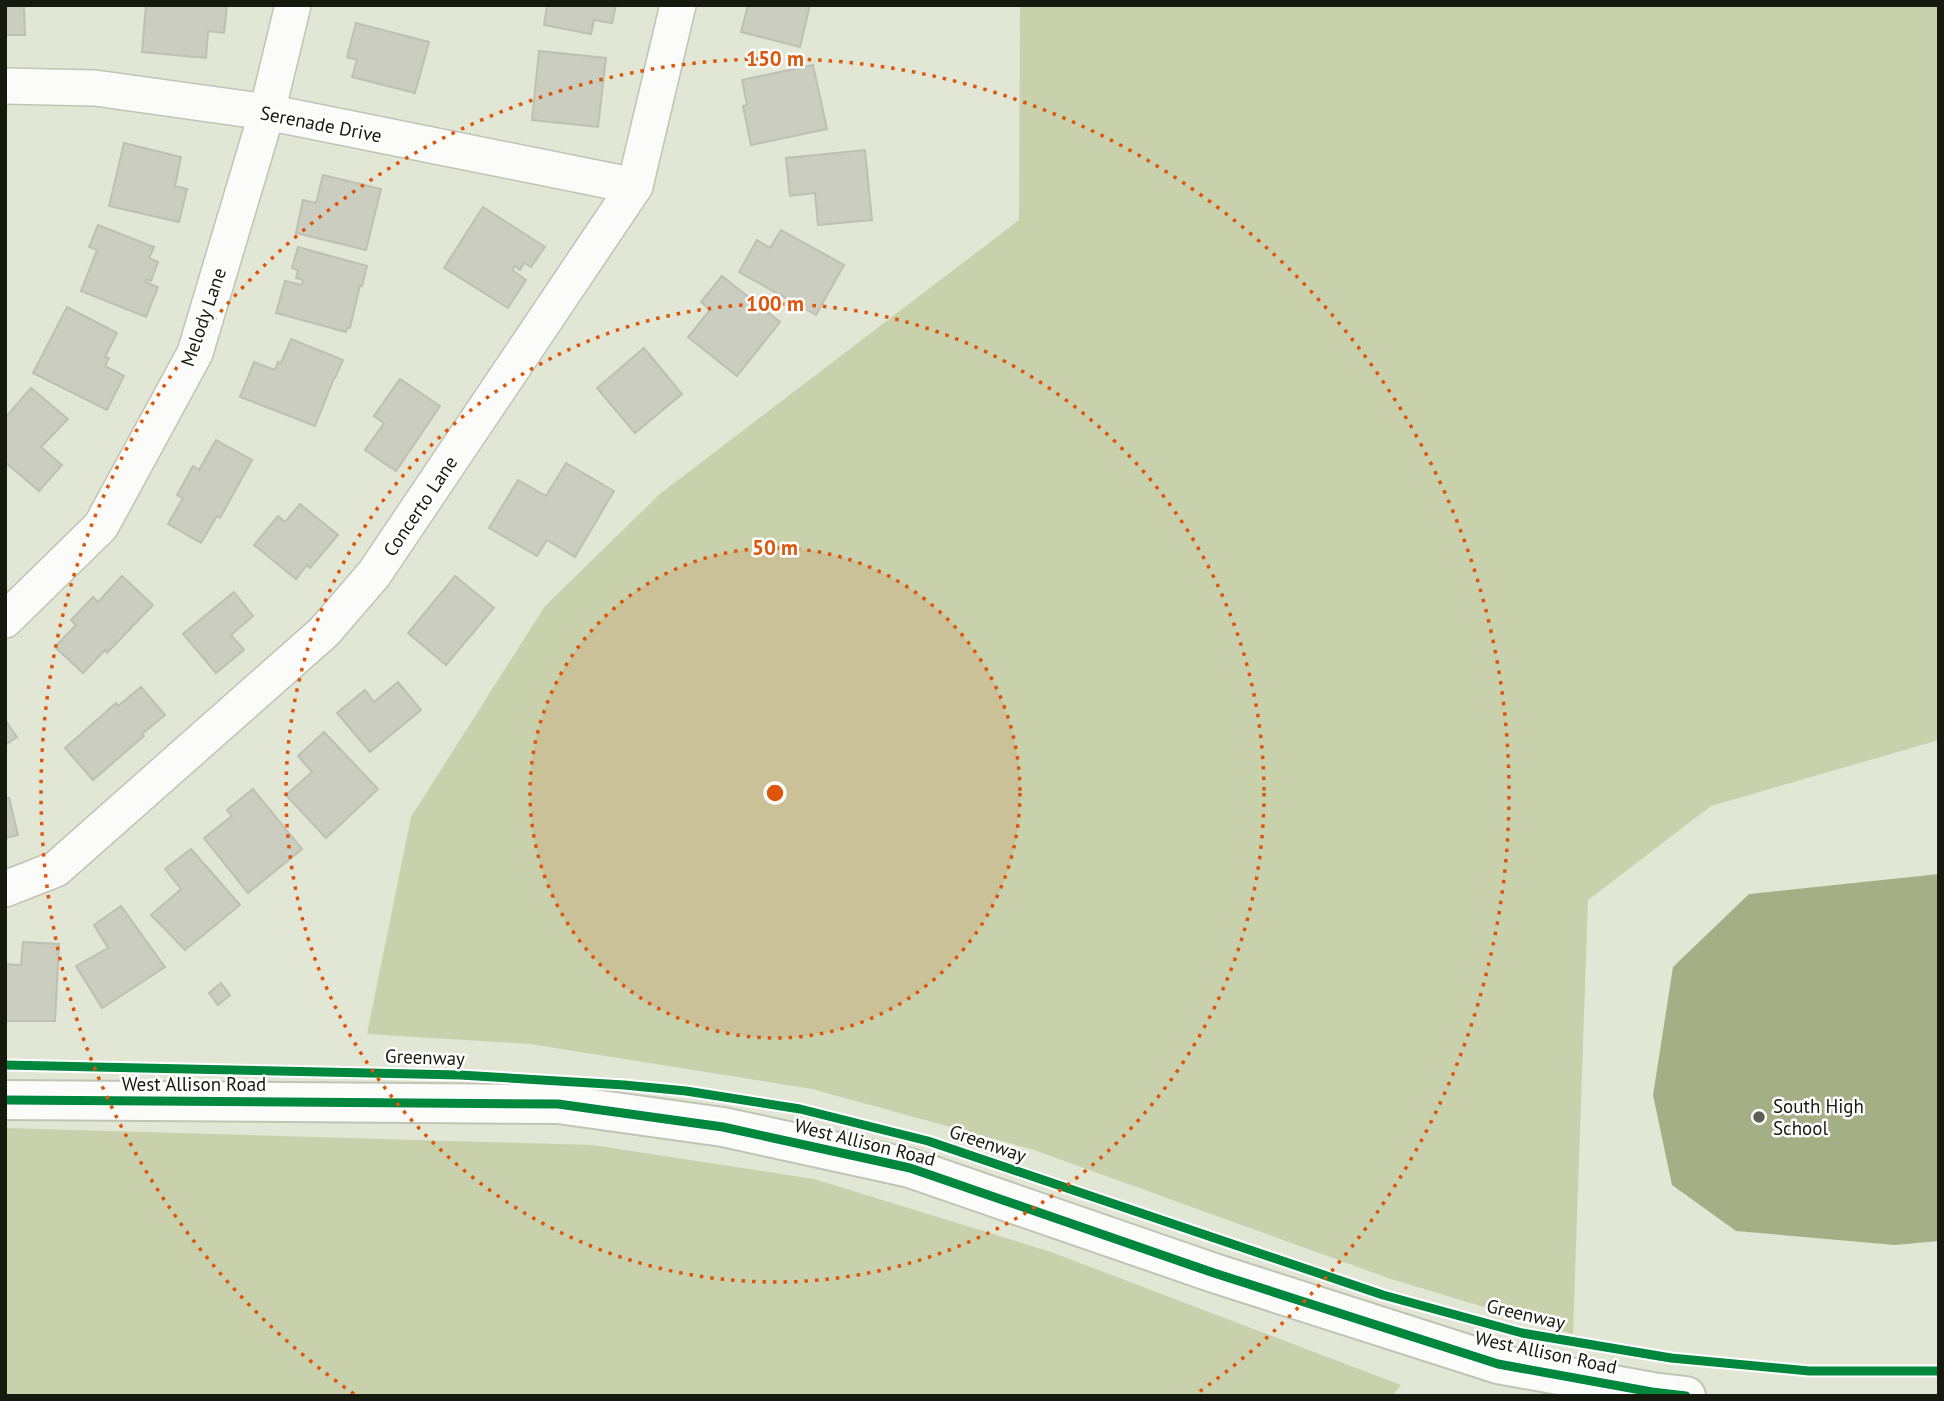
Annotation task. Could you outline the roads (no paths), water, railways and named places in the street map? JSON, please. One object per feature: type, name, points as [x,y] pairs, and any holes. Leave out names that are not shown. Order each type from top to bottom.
[{"type":"street","name":"Melody Lane","points":[[5,620],[101,526],[195,353],[267,112],[293,5]]},
{"type":"street","name":"Concerto Lane","points":[[5,889],[56,869],[324,632],[374,574],[635,186],[678,5]]},
{"type":"street","name":"Serenade Drive","points":[[5,86],[95,88],[267,112],[635,186]]},
{"type":"street","name":"West Allison Road","points":[[5,1100],[558,1104],[723,1127],[910,1168],[1214,1273],[1498,1364],[1686,1396]]},
{"type":"place","name":"South High School","points":[[1759,1117]]}]
